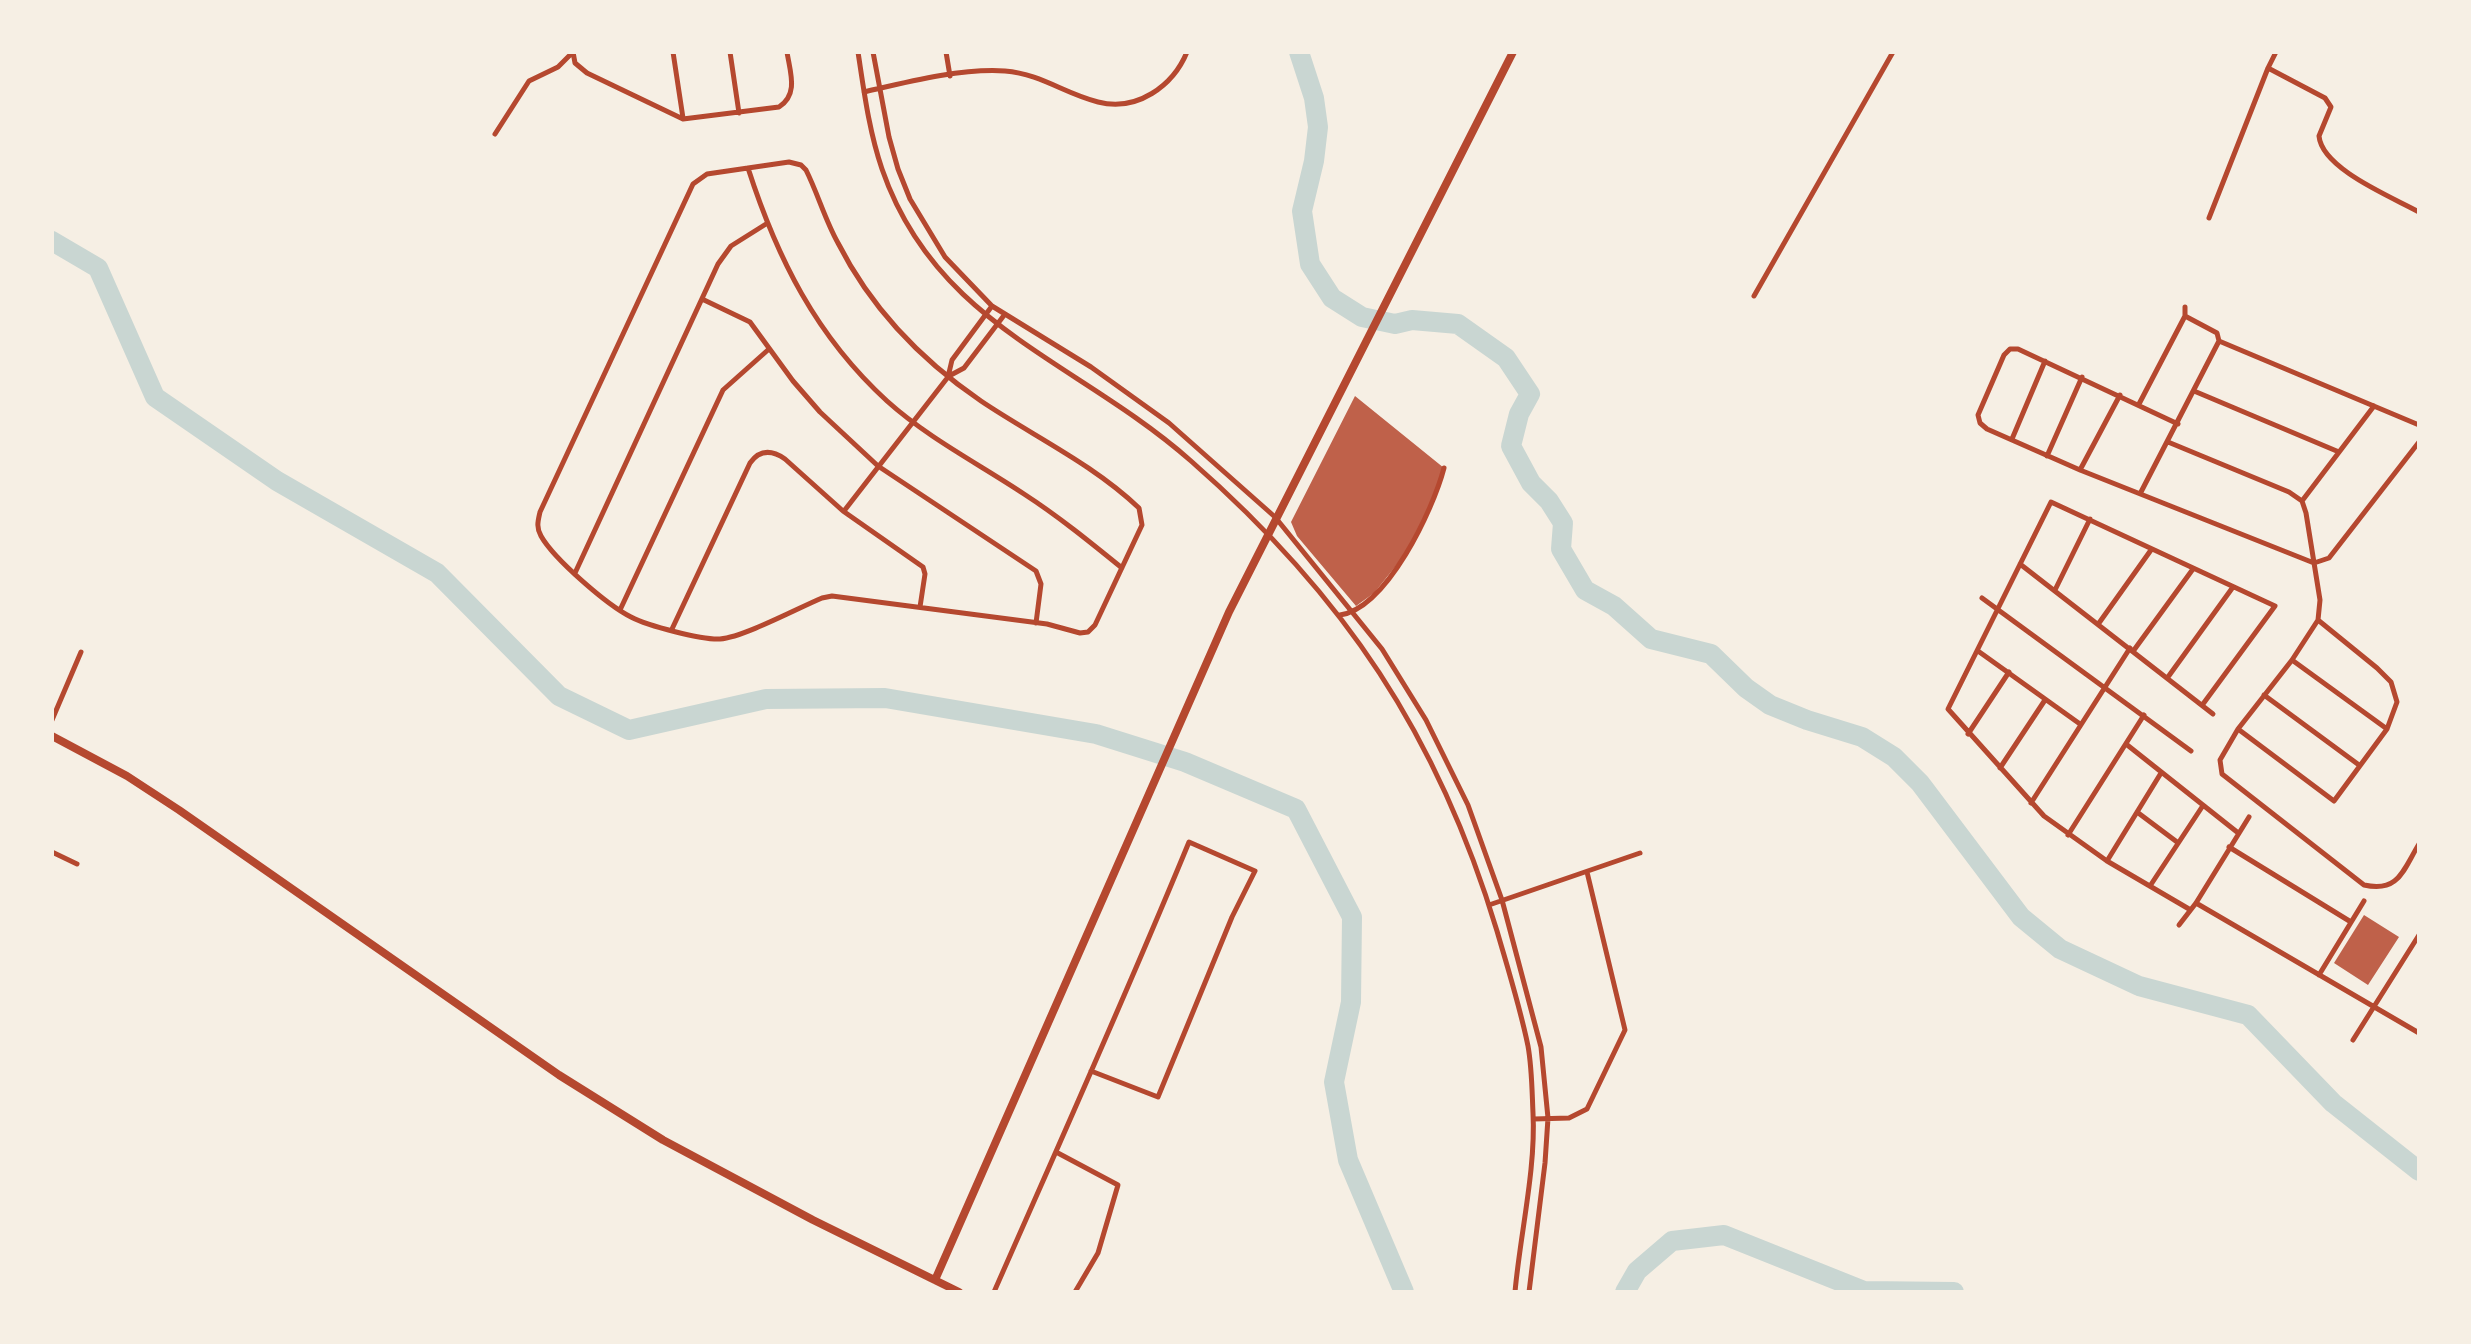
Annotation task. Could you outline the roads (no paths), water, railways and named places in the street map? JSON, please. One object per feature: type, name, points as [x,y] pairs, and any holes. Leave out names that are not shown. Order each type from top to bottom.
[{"type":"main road","points":[[935,1280],[1198,683],[1275,517],[1513,52]]},
{"type":"main road","points":[[52,736],[153,793],[559,1075],[663,1140],[959,1292]]},
{"type":"street","points":[[572,52],[575,63],[587,73],[683,119],[779,107],[792,90],[787,52]]},
{"type":"street","points":[[495,134],[529,81],[558,67],[572,52]]},
{"type":"street","points":[[673,52],[683,119]]},
{"type":"street","points":[[730,52],[739,113]]},
{"type":"street","points":[[858,52],[873,140],[882,171],[913,235],[952,285],[997,325],[1083,381],[1189,458],[1268,533],[1340,615],[1393,691],[1434,764],[1489,905],[1528,1049],[1534,1119],[1515,1292]]},
{"type":"street","points":[[873,52],[889,137],[910,199],[945,257],[992,306],[1091,367],[1169,423],[1275,517],[1353,613],[1405,684],[1426,720],[1468,805],[1502,900],[1541,1047],[1548,1118],[1529,1292]]},
{"type":"street","points":[[946,52],[950,76]]},
{"type":"street","points":[[864,92],[987,71],[1046,80],[1099,103],[1130,103],[1145,98],[1170,81],[1187,52]]},
{"type":"street","points":[[1754,296],[1893,52]]},
{"type":"street","points":[[2209,218],[2276,52]]},
{"type":"street","points":[[2268,68],[2325,98],[2331,107],[2319,136],[2324,152],[2346,172],[2419,212]]},
{"type":"street","points":[[789,162],[801,165],[806,170],[838,244],[872,299],[909,342],[982,402],[1086,467],[1139,508],[1142,525],[1095,625],[1088,632],[832,596],[730,637],[705,638],[634,619],[575,573],[541,537],[537,526],[540,512],[689,190],[702,175],[748,168],[789,162]]},
{"type":"street","points":[[748,168],[766,224],[793,280],[826,332],[866,381],[912,422],[1057,517],[1122,568]]},
{"type":"street","points":[[575,573],[725,253],[766,224]]},
{"type":"street","points":[[702,299],[750,322],[820,412],[878,466],[1036,571],[1041,584],[1036,623]]},
{"type":"street","points":[[948,377],[952,360],[992,306]]},
{"type":"street","points":[[2139,404],[2185,316],[2185,307]]},
{"type":"street","points":[[843,511],[948,377],[964,368],[1005,314]]},
{"type":"street","points":[[2141,492],[2219,341],[2217,333],[2185,316]]},
{"type":"street","points":[[2219,341],[2419,425]]},
{"type":"street","points":[[620,610],[723,390],[769,349]]},
{"type":"street","points":[[2178,424],[2018,349],[2010,349],[2004,355],[1978,415],[1980,423],[1987,429],[2047,456],[2314,563],[2329,558],[2419,442]]},
{"type":"street","points":[[2012,439],[2045,361]]},
{"type":"street","points":[[2047,456],[2082,377]]},
{"type":"street","points":[[2194,391],[2339,452]]},
{"type":"street","points":[[2080,470],[2120,395]]},
{"type":"street","points":[[2302,501],[2374,406]]},
{"type":"street","points":[[2168,442],[2289,492],[2302,501],[2314,563],[2320,600],[2318,620],[2292,660],[2238,729],[2220,760],[2222,774],[2364,885],[2380,889],[2394,884],[2419,844]]},
{"type":"street","points":[[672,629],[750,463],[756,455],[765,451],[779,454],[843,511],[923,567],[925,574],[920,607]]},
{"type":"street","points":[[1340,615],[1353,613],[1393,572],[1415,542],[1437,493],[1444,468]]},
{"type":"street","points":[[2189,909],[2068,835],[2031,803],[1948,709],[2051,502],[2275,606],[2203,704]]},
{"type":"street","points":[[2055,590],[2090,519]]},
{"type":"street","points":[[2099,623],[2151,550]]},
{"type":"street","points":[[2020,564],[2213,714]]},
{"type":"street","points":[[2031,803],[2104,685],[2193,569]]},
{"type":"street","points":[[2168,677],[2233,587]]},
{"type":"street","points":[[1982,598],[2191,751]]},
{"type":"street","points":[[2238,729],[2334,801],[2387,729],[2397,702],[2391,682],[2318,620]]},
{"type":"street","points":[[1978,651],[2080,724]]},
{"type":"street","points":[[52,720],[81,652]]},
{"type":"street","points":[[2292,660],[2387,729]]},
{"type":"street","points":[[1968,734],[2009,672]]},
{"type":"street","points":[[2264,695],[2359,765]]},
{"type":"street","points":[[2000,768],[2045,700]]},
{"type":"street","points":[[2068,835],[2144,715]]},
{"type":"street","points":[[2126,744],[2237,832]]},
{"type":"street","points":[[2107,861],[2161,773]]},
{"type":"street","points":[[2150,886],[2202,806]]},
{"type":"street","points":[[2137,812],[2177,842]]},
{"type":"street","points":[[2179,925],[2249,817]]},
{"type":"street","points":[[994,1292],[1091,1071],[1129,989],[1189,842],[1255,871],[1232,917],[1158,1097],[1091,1071]]},
{"type":"street","points":[[2229,847],[2351,922]]},
{"type":"street","points":[[52,852],[77,864]]},
{"type":"street","points":[[1489,905],[1640,853]]},
{"type":"street","points":[[1534,1119],[1569,1118],[1587,1109],[1625,1030],[1587,872]]},
{"type":"street","points":[[2319,975],[2364,901]]},
{"type":"street","points":[[2196,903],[2419,1033]]},
{"type":"street","points":[[2353,1040],[2417,944],[2419,935]]},
{"type":"street","points":[[1056,1152],[1118,1185],[1098,1253],[1075,1292]]},
{"type":"waterway","points":[[1299,52],[1314,98],[1318,127],[1314,161],[1302,211],[1310,264],[1332,298],[1362,317],[1395,324],[1412,320],[1458,324],[1506,358],[1530,394],[1519,414],[1511,446],[1531,483],[1549,501],[1563,523],[1561,549],[1585,590],[1614,606],[1651,639],[1711,654],[1746,688],[1770,705],[1862,737],[1894,757],[1920,783],[2021,917],[2060,949],[2139,986],[2248,1015],[2333,1103],[2419,1171]]},
{"type":"waterway","points":[[52,241],[98,268],[155,397],[277,481],[437,573],[559,696],[629,730],[766,699],[885,698],[1096,734],[1185,762],[1296,809],[1352,917],[1351,1002],[1334,1082],[1348,1160],[1404,1292]]},
{"type":"waterway","points":[[1625,1292],[1637,1271],[1672,1241],[1724,1235],[1864,1291],[1954,1292]]}]
